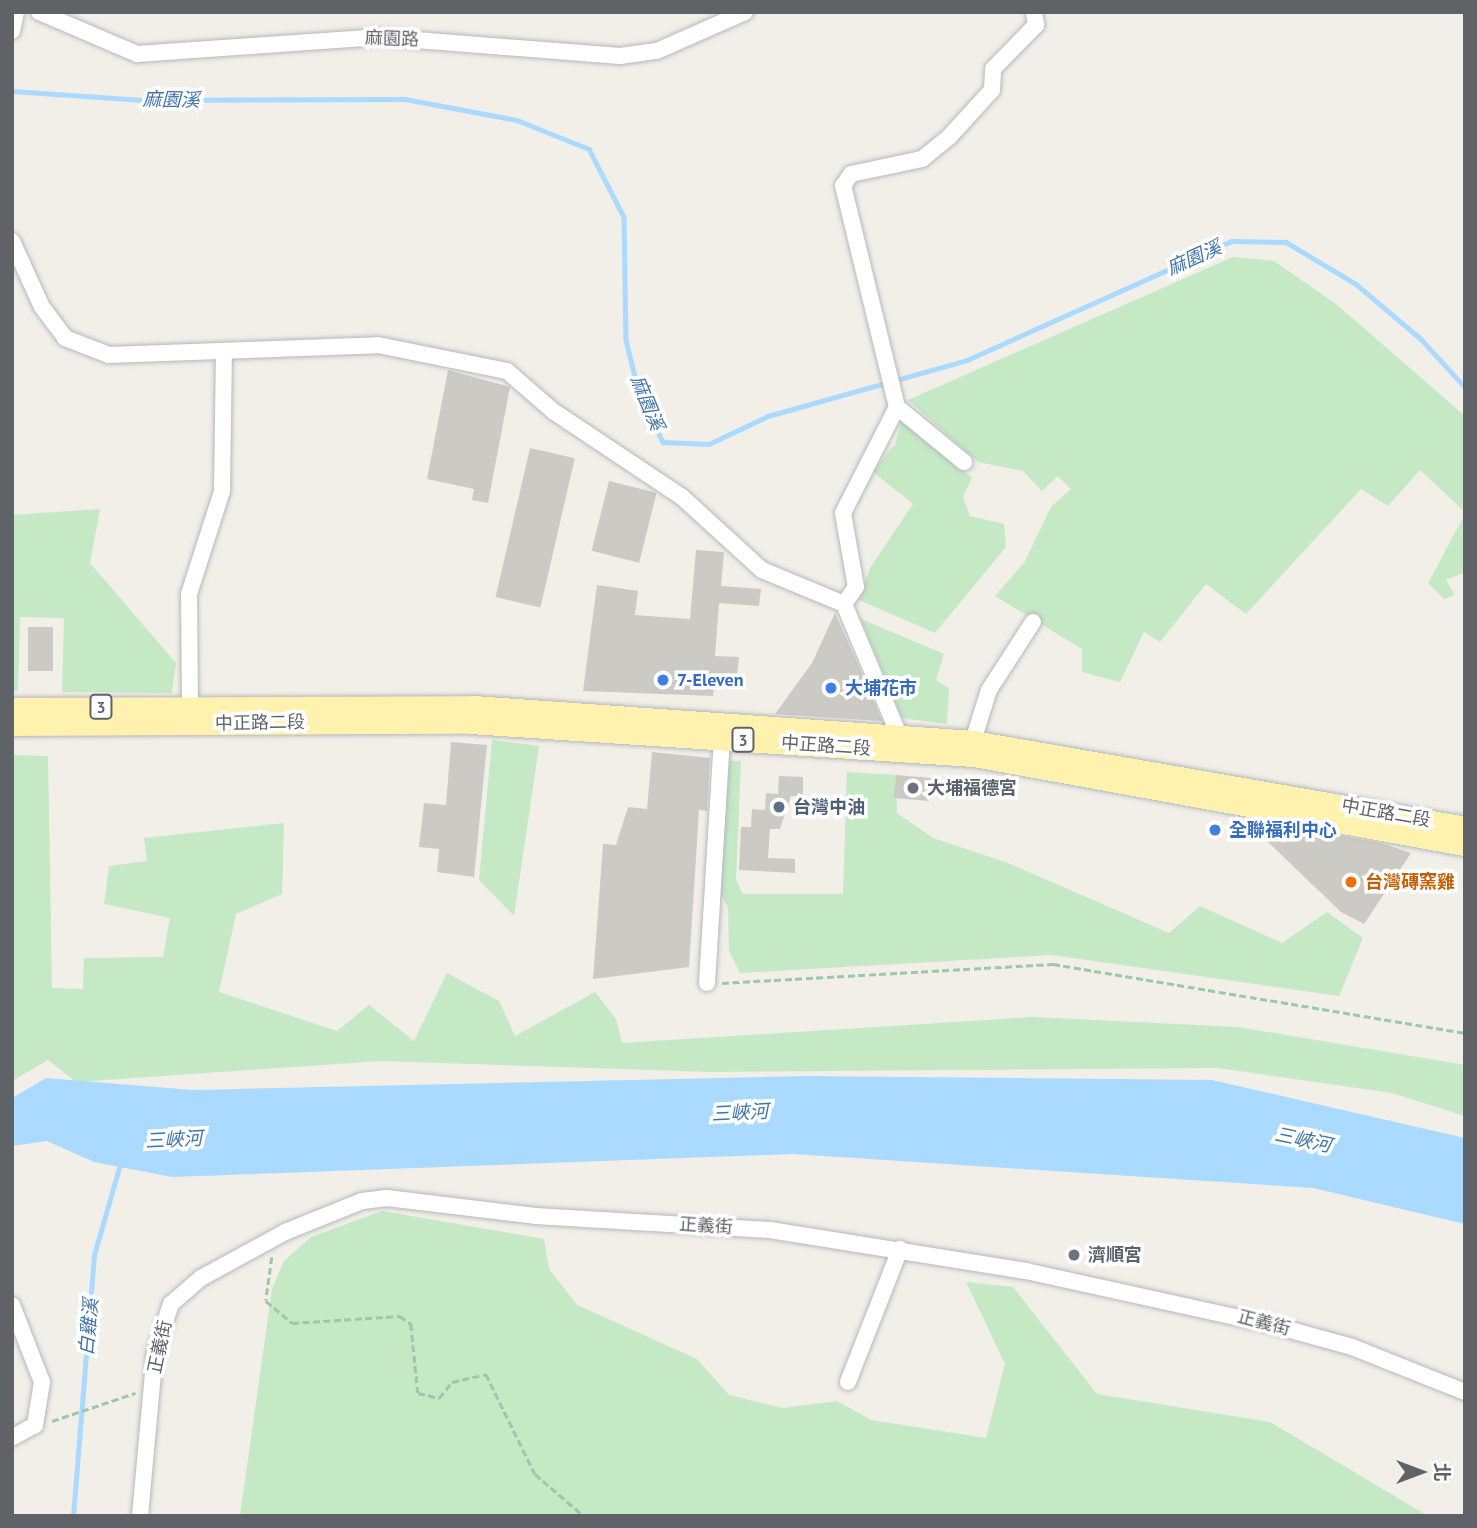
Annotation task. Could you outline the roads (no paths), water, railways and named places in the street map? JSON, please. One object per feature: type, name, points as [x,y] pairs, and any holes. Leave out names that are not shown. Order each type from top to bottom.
[{"type":"main road","name":"中正路二段","points":[[12,708],[473,706],[973,740],[1452,845]]},
{"type":"main road","name":"中正路二段","points":[[12,726],[400,721],[722,738],[974,756],[1452,845]]},
{"type":"street","points":[[12,31],[16,12]]},
{"type":"street","name":"麻園路","points":[[39,12],[150,54],[378,37],[620,56],[657,51],[745,12]]},
{"type":"street","points":[[700,12],[709,27]]},
{"type":"street","points":[[964,462],[897,407],[843,186],[851,174],[922,159],[950,136],[992,90],[993,69],[1036,25],[1034,12]]},
{"type":"street","points":[[12,241],[42,307],[65,338],[109,355],[378,345],[507,372],[553,411],[682,497],[762,570],[844,604],[900,735]]},
{"type":"street","points":[[190,706],[189,594],[222,491],[224,351]]},
{"type":"street","points":[[844,604],[856,587],[843,513],[897,407]]},
{"type":"street","points":[[973,740],[989,690],[1033,622]]},
{"type":"street","points":[[707,983],[722,738]]},
{"type":"street","name":"正義街","points":[[140,1516],[161,1324],[171,1304],[201,1278],[285,1233],[362,1201],[387,1198],[536,1216],[770,1230],[900,1249],[1216,1310],[1352,1347],[1465,1392]]},
{"type":"street","points":[[848,1382],[900,1249]]},
{"type":"street","points":[[12,1305],[18,1345],[40,1372],[41,1392],[35,1425],[12,1438]]},
{"type":"water","name":"三峽河","points":[[804,1076],[1212,1080],[1465,1138],[1465,1224],[1313,1188],[793,1154],[172,1177],[94,1162],[47,1141],[12,1146],[12,1098],[46,1078],[192,1090]]},
{"type":"waterway","name":"麻園溪","points":[[12,91],[143,100],[405,99],[517,120],[589,149],[624,217],[626,340],[640,397],[663,442],[709,444],[768,416],[967,360],[1232,241],[1286,242],[1356,284],[1420,338],[1465,387]]},
{"type":"waterway","name":"白雞溪","points":[[73,1516],[94,1255],[121,1161]]},
{"type":"place","name":"7-Eleven","points":[[663,680]]},
{"type":"place","name":"大埔花市","points":[[831,688]]},
{"type":"place","name":"大埔福德宮","points":[[913,788]]},
{"type":"place","name":"台灣中油","points":[[779,807]]},
{"type":"place","name":"全聯福利中心","points":[[1215,830]]},
{"type":"place","name":"台灣磚窯雞","points":[[1351,882]]},
{"type":"place","name":"濟順宮","points":[[1074,1255]]}]
